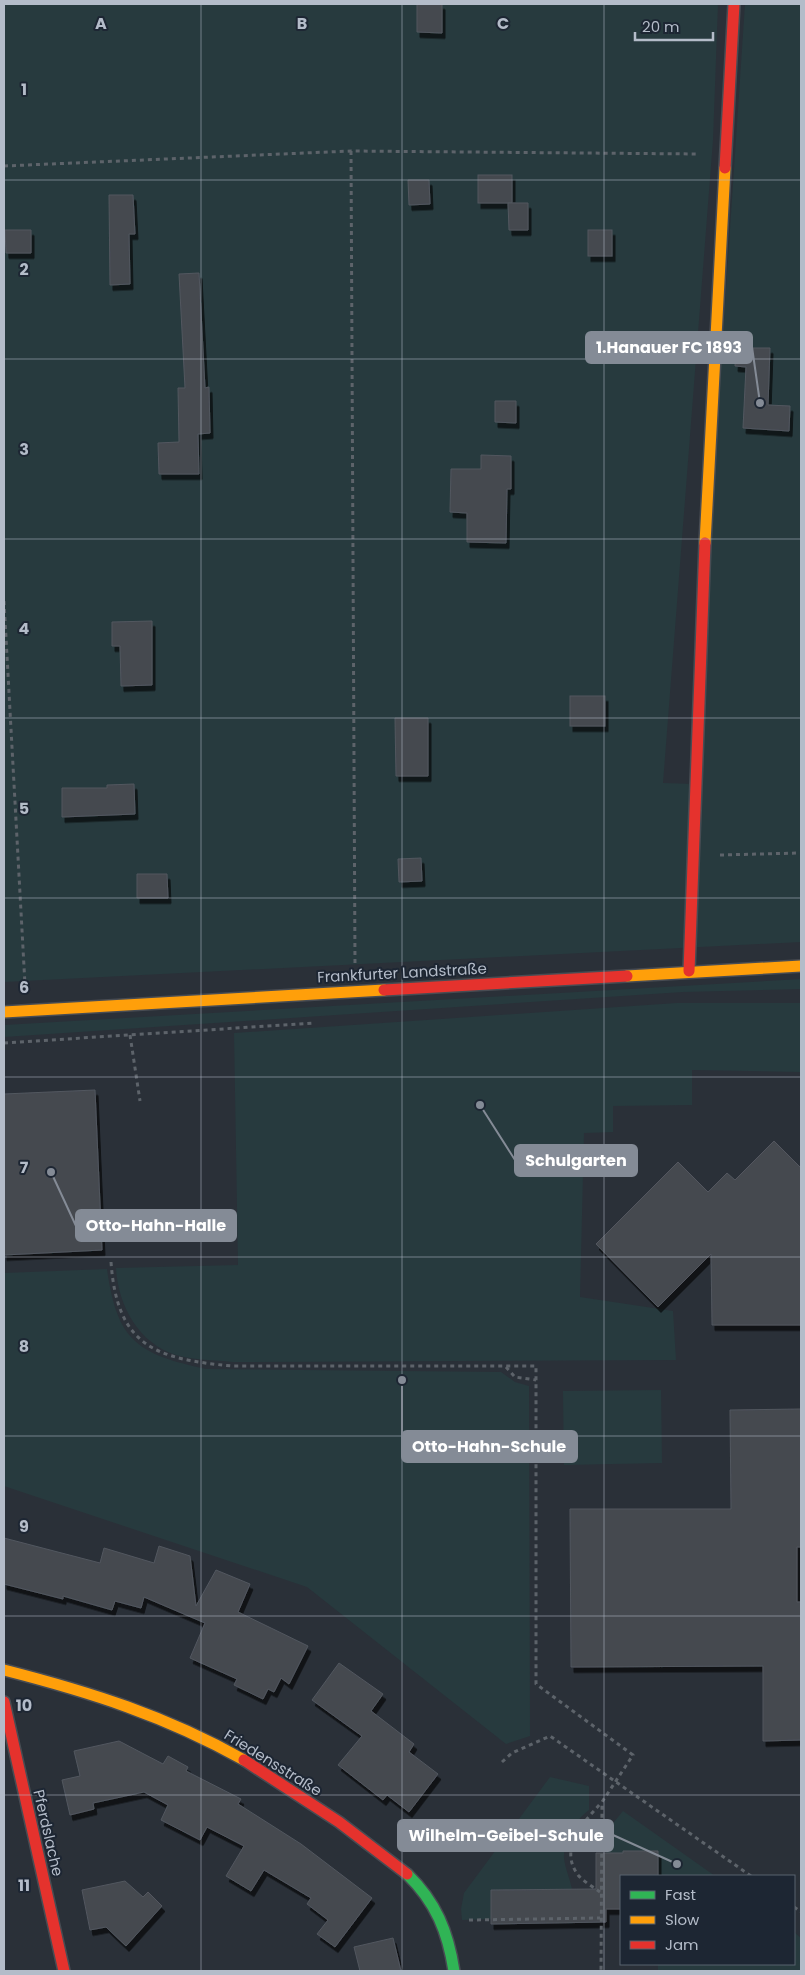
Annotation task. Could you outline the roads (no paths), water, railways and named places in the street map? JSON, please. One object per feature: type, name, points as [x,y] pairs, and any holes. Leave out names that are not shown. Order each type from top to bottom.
[{"type":"street","points":[[689,971],[692,856],[724,154],[734,4]]},
{"type":"street","name":"Frankfurter Landstraße","points":[[4,1012],[801,966]]},
{"type":"street","name":"Friedensstraße","points":[[4,1670],[59,1685],[155,1716],[205,1739],[262,1771],[318,1808],[376,1848],[412,1876],[435,1908],[451,1951],[454,1971]]},
{"type":"street","name":"Pferdslache","points":[[4,1702],[64,1971]]},
{"type":"place","name":"1.Hanauer FC 1893","points":[[760,403]]},
{"type":"place","name":"Schulgarten","points":[[480,1105]]},
{"type":"place","name":"Otto-Hahn-Halle","points":[[51,1172]]},
{"type":"place","name":"Otto-Hahn-Schule","points":[[402,1380]]},
{"type":"place","name":"Wilhelm-Geibel-Schule","points":[[677,1864]]}]
